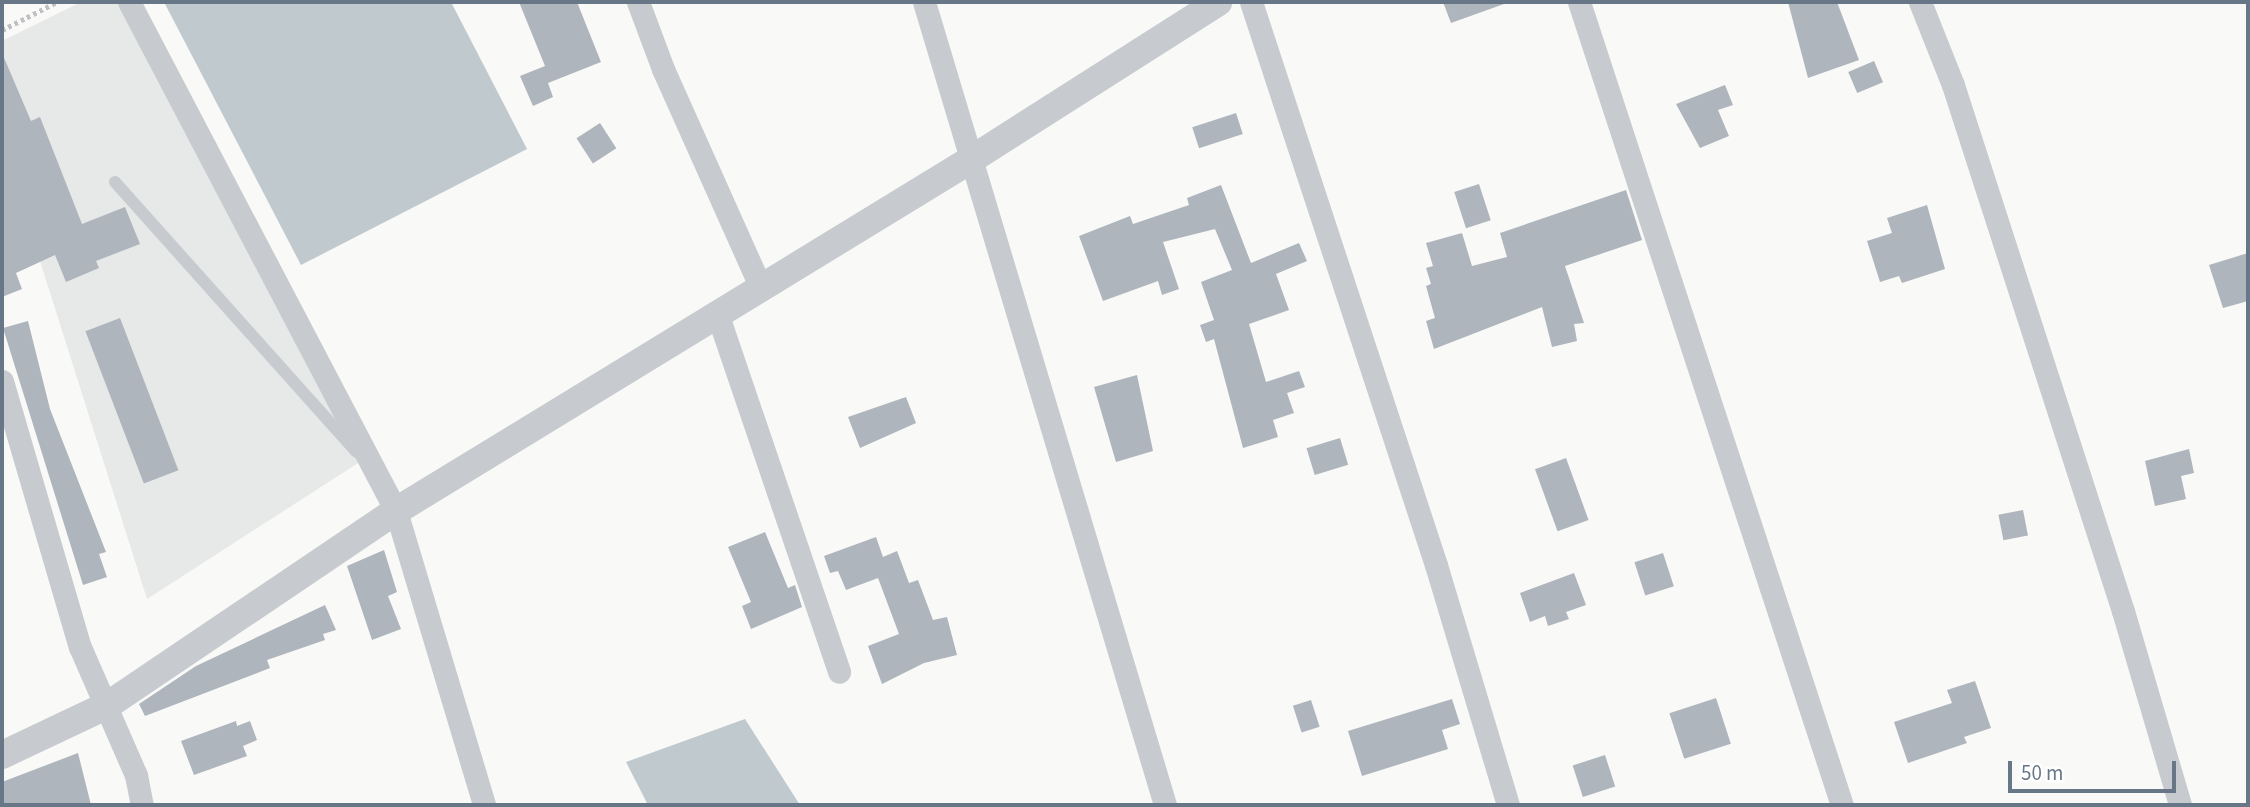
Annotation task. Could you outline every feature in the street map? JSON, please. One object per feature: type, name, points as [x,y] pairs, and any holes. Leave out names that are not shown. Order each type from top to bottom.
[{"type":"street","points":[[129,2],[393,505],[484,805]]},
{"type":"street","points":[[638,2],[663,69],[760,286]]},
{"type":"street","points":[[924,2],[1165,805]]},
{"type":"street","points":[[2,755],[108,705],[393,505],[972,159],[1218,2]]},
{"type":"street","points":[[1251,2],[1436,565],[1508,805]]},
{"type":"street","points":[[1579,2],[1842,805]]},
{"type":"street","points":[[1920,2],[1953,85],[2114,585],[2180,805]]},
{"type":"street","points":[[717,313],[839,672]]},
{"type":"street","points":[[2,382],[80,647],[108,705],[136,775],[142,805]]},
{"type":"lane","points":[[115,182],[375,470]]},
{"type":"path","points":[[2,30],[57,2]]},
{"type":"shaded area","points":[[81,2],[119,2],[369,456],[147,599],[2,141],[2,41]]},
{"type":"shaded area","points":[[164,2],[451,2],[527,149],[301,265]]},
{"type":"shaded area","points":[[745,719],[800,805],[648,805],[626,762]]},
{"type":"building","points":[[519,2],[577,2],[601,62],[548,83],[553,97],[533,106],[520,76],[545,66]]},
{"type":"building","points":[[1443,2],[1504,2],[1504,4],[1451,23]]},
{"type":"building","points":[[1788,2],[1837,2],[1859,60],[1808,78]]},
{"type":"building","points":[[2,53],[31,121],[40,117],[82,224],[125,207],[140,244],[96,261],[99,268],[66,282],[55,255],[16,273],[22,289],[2,297]]},
{"type":"building","points":[[1874,61],[1883,82],[1857,93],[1848,72]]},
{"type":"building","points":[[1725,85],[1733,105],[1718,110],[1729,136],[1700,148],[1676,104]]},
{"type":"building","points":[[1236,113],[1243,134],[1199,148],[1192,127]]},
{"type":"building","points":[[600,123],[616,148],[593,163],[577,138]]},
{"type":"building","points":[[1479,184],[1491,220],[1466,228],[1454,192]]},
{"type":"building","points":[[1221,185],[1251,263],[1299,243],[1307,261],[1276,274],[1289,310],[1249,324],[1266,382],[1299,371],[1305,387],[1287,393],[1294,413],[1273,420],[1278,437],[1243,448],[1214,339],[1206,342],[1200,325],[1214,320],[1201,282],[1232,270],[1215,229],[1163,242],[1179,289],[1162,295],[1158,281],[1103,301],[1079,236],[1130,216],[1133,224],[1189,205],[1187,198]]},
{"type":"building","points":[[1626,190],[1642,240],[1565,266],[1584,323],[1574,324],[1577,341],[1552,347],[1542,307],[1434,349],[1426,321],[1435,318],[1426,286],[1431,284],[1426,268],[1433,266],[1426,243],[1462,233],[1472,266],[1507,257],[1500,233]]},
{"type":"building","points":[[1927,205],[1945,269],[1902,283],[1899,276],[1880,282],[1867,241],[1892,233],[1887,218]]},
{"type":"building","points":[[2248,253],[2248,301],[2223,308],[2209,265]]},
{"type":"building","points":[[120,318],[178,470],[144,483],[85,331]]},
{"type":"building","points":[[28,321],[50,409],[106,552],[99,554],[107,577],[83,585],[3,328]]},
{"type":"building","points":[[1137,375],[1153,451],[1116,462],[1094,387]]},
{"type":"building","points":[[906,397],[916,423],[860,448],[848,417]]},
{"type":"building","points":[[1340,438],[1348,465],[1315,475],[1307,448]]},
{"type":"building","points":[[2189,449],[2194,473],[2181,476],[2186,499],[2155,506],[2145,461]]},
{"type":"building","points":[[1566,458],[1589,520],[1558,531],[1535,469]]},
{"type":"building","points":[[2023,510],[2028,536],[2003,540],[1998,515]]},
{"type":"building","points":[[765,532],[788,588],[795,585],[802,607],[751,629],[742,606],[751,602],[728,547]]},
{"type":"building","points":[[876,537],[883,557],[897,551],[909,583],[918,580],[933,620],[947,617],[957,655],[924,663],[882,684],[868,646],[899,634],[878,578],[846,590],[838,571],[830,573],[824,556]]},
{"type":"building","points":[[384,550],[397,592],[388,596],[401,629],[372,640],[347,566]]},
{"type":"building","points":[[1663,553],[1674,586],[1645,596],[1634,562]]},
{"type":"building","points":[[1574,573],[1586,605],[1566,612],[1569,619],[1548,626],[1545,616],[1530,622],[1520,593]]},
{"type":"building","points":[[325,605],[336,630],[323,634],[325,640],[267,660],[270,668],[145,716],[139,704],[196,666]]},
{"type":"building","points":[[1975,681],[1991,728],[1964,737],[1967,743],[1908,763],[1894,722],[1952,703],[1947,690]]},
{"type":"building","points":[[1716,698],[1731,744],[1684,759],[1669,713]]},
{"type":"building","points":[[1452,699],[1460,724],[1442,730],[1448,749],[1362,776],[1348,731]]},
{"type":"building","points":[[1311,700],[1320,727],[1302,733],[1293,706]]},
{"type":"building","points":[[236,721],[237,726],[250,721],[257,740],[243,746],[247,756],[194,775],[181,741]]},
{"type":"building","points":[[78,753],[91,805],[2,805],[2,782]]},
{"type":"building","points":[[1605,755],[1615,786],[1583,797],[1573,766]]}]
